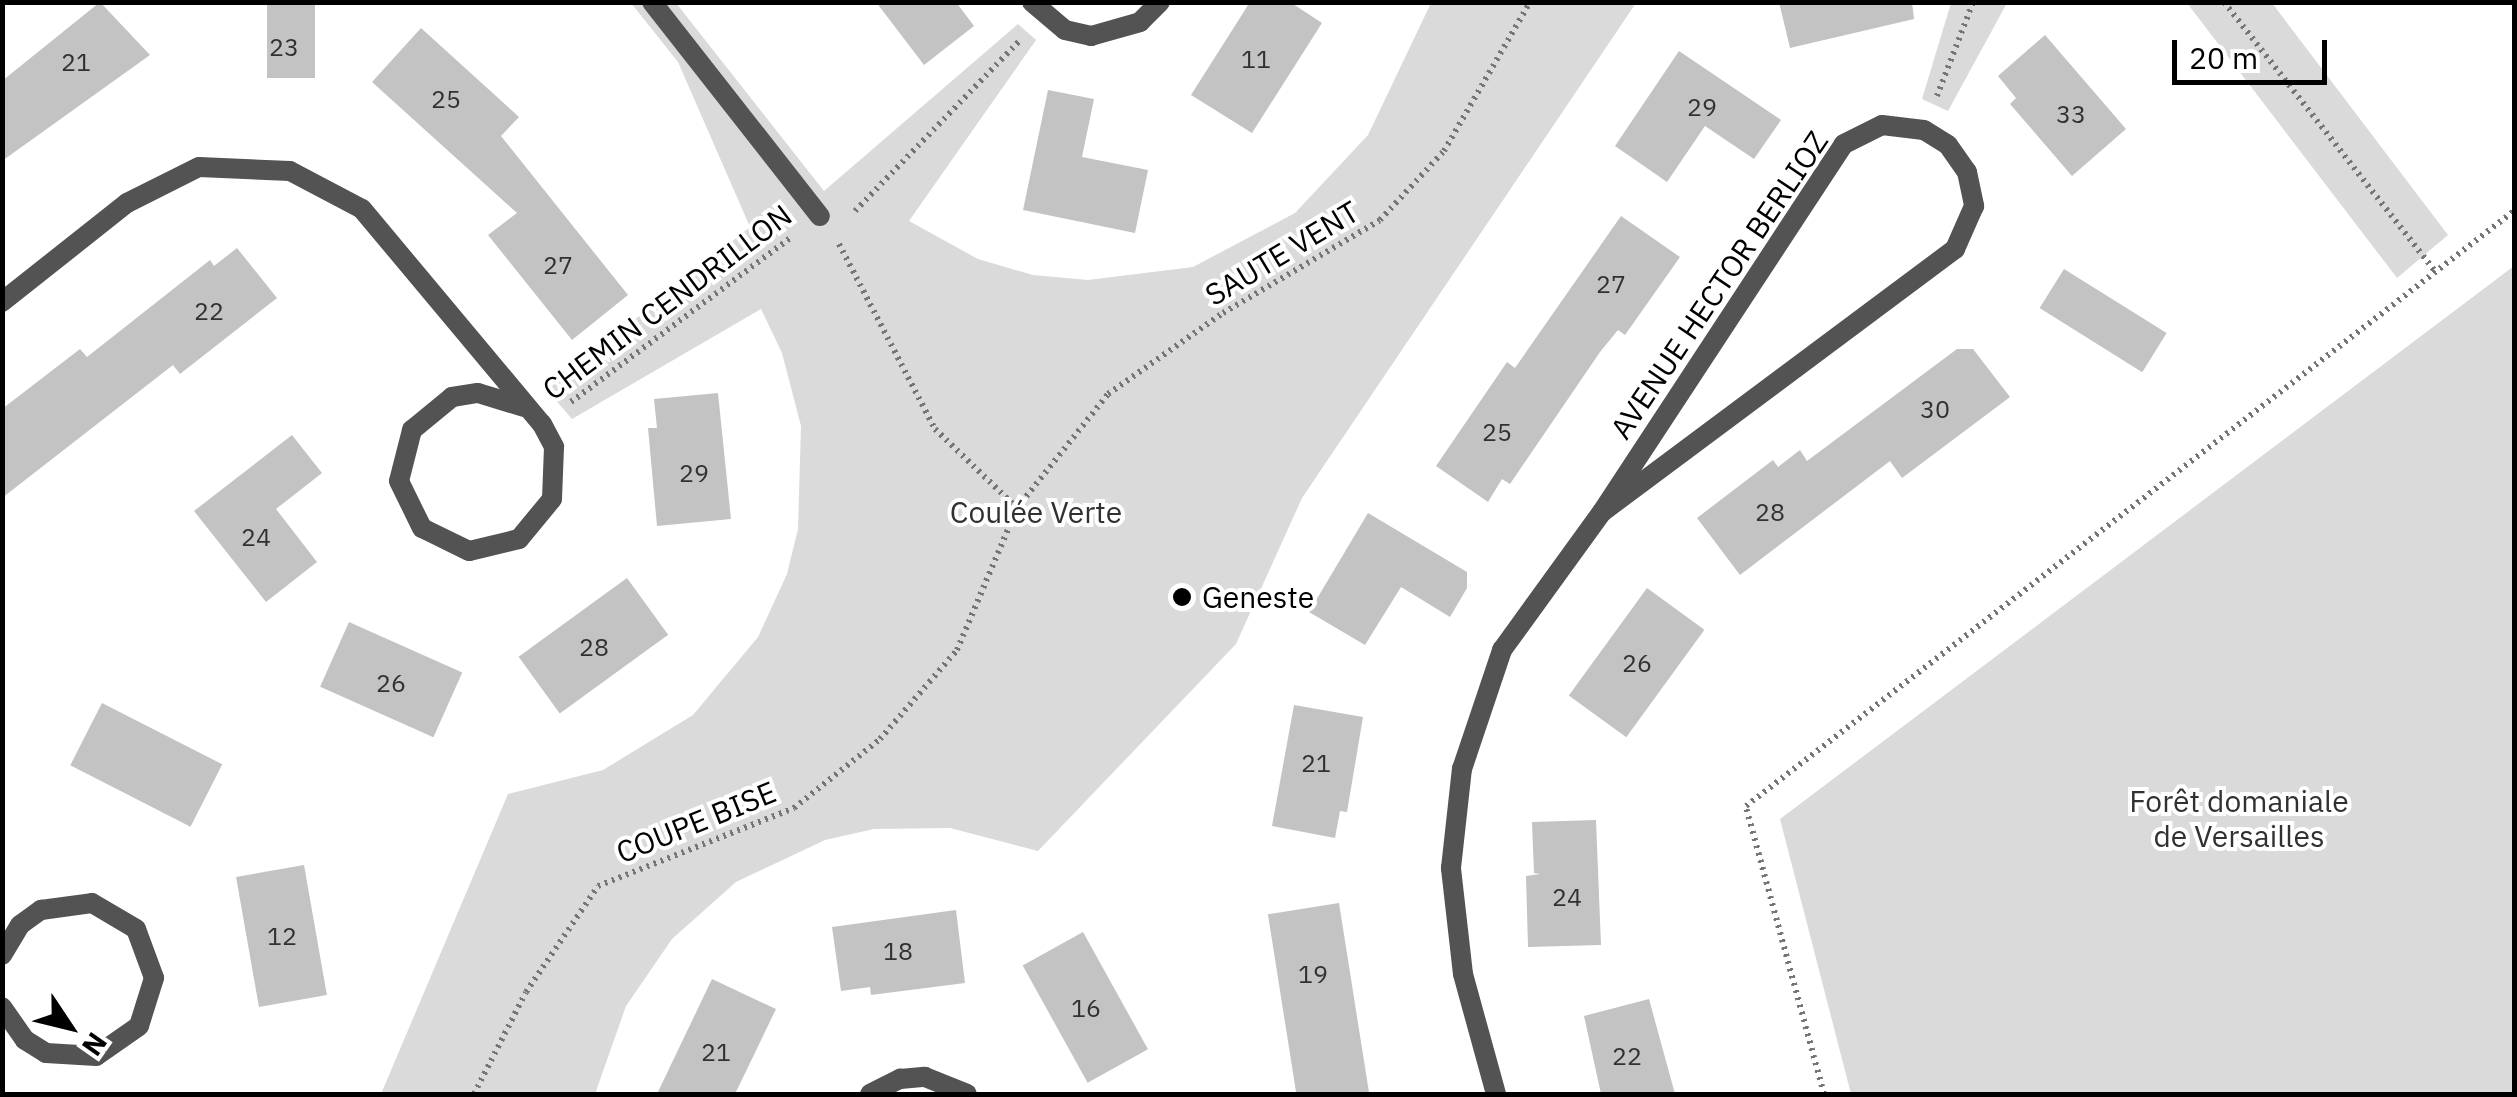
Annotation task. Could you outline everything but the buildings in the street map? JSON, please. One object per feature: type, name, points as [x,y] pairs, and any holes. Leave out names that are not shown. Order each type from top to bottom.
[{"type":"street","points":[[652,2],[820,216]]},
{"type":"street","points":[[1037,9],[1064,30],[1104,35],[1140,22],[1160,2]]},
{"type":"street","name":"AVENUE HECTOR BERLIOZ","points":[[1496,1094],[1463,974],[1452,868],[1462,769],[1502,650],[1602,512],[1844,144],[1882,125],[1924,130],[1948,144],[1967,172],[1974,206],[1954,248],[1602,512]]},
{"type":"street","points":[[2,302],[126,204],[199,167],[290,171],[362,209],[542,424],[558,474],[539,522],[495,550],[469,551],[422,528],[400,480],[412,430],[452,397],[478,392],[524,407]]},
{"type":"street","points":[[2,955],[20,925],[41,910],[92,903],[136,929],[154,978],[139,1026],[96,1056],[46,1053],[24,1040],[2,1007]]},
{"type":"street","points":[[870,1094],[900,1079],[925,1077],[967,1094]]},
{"type":"path","name":"SAUTE VENT","points":[[1016,508],[1108,394],[1223,314],[1380,220],[1444,151],[1530,2]]},
{"type":"path","points":[[1924,130],[1973,2]]},
{"type":"path","points":[[2224,2],[2435,272]]},
{"type":"path","points":[[834,234],[1037,9]]},
{"type":"path","points":[[1824,1094],[1746,806],[2514,211]]},
{"type":"path","points":[[820,216],[834,234],[935,430],[1016,508]]},
{"type":"path","name":"CHEMIN CENDRILLON","points":[[542,424],[820,216]]},
{"type":"path","name":"COUPE BISE","points":[[474,1094],[526,992],[598,886],[794,808],[880,738],[957,650],[1016,508]]},
{"type":"green space","name":"Coulée Verte","points":[[631,3],[676,3],[824,191],[1018,24],[1036,40],[909,221],[978,259],[1033,275],[1088,280],[1193,267],[1295,213],[1368,135],[1431,3],[1636,3],[1302,498],[1236,644],[1038,851],[950,828],[874,829],[825,840],[736,882],[672,939],[626,1006],[595,1094],[381,1094],[508,794],[603,770],[693,715],[758,637],[787,574],[798,529],[801,426],[782,353],[761,309],[572,419],[547,390],[750,227],[678,62]]},
{"type":"green space","points":[[1951,3],[2007,3],[1948,111],[1922,99]]},
{"type":"green space","points":[[2187,3],[2272,3],[2448,235],[2397,278]]},
{"type":"green space","name":"Forêt domaniale de Versailles","points":[[2514,266],[2514,1094],[1851,1094],[1780,819]]},
{"type":"place","name":"Geneste","points":[[1182,597]]}]
